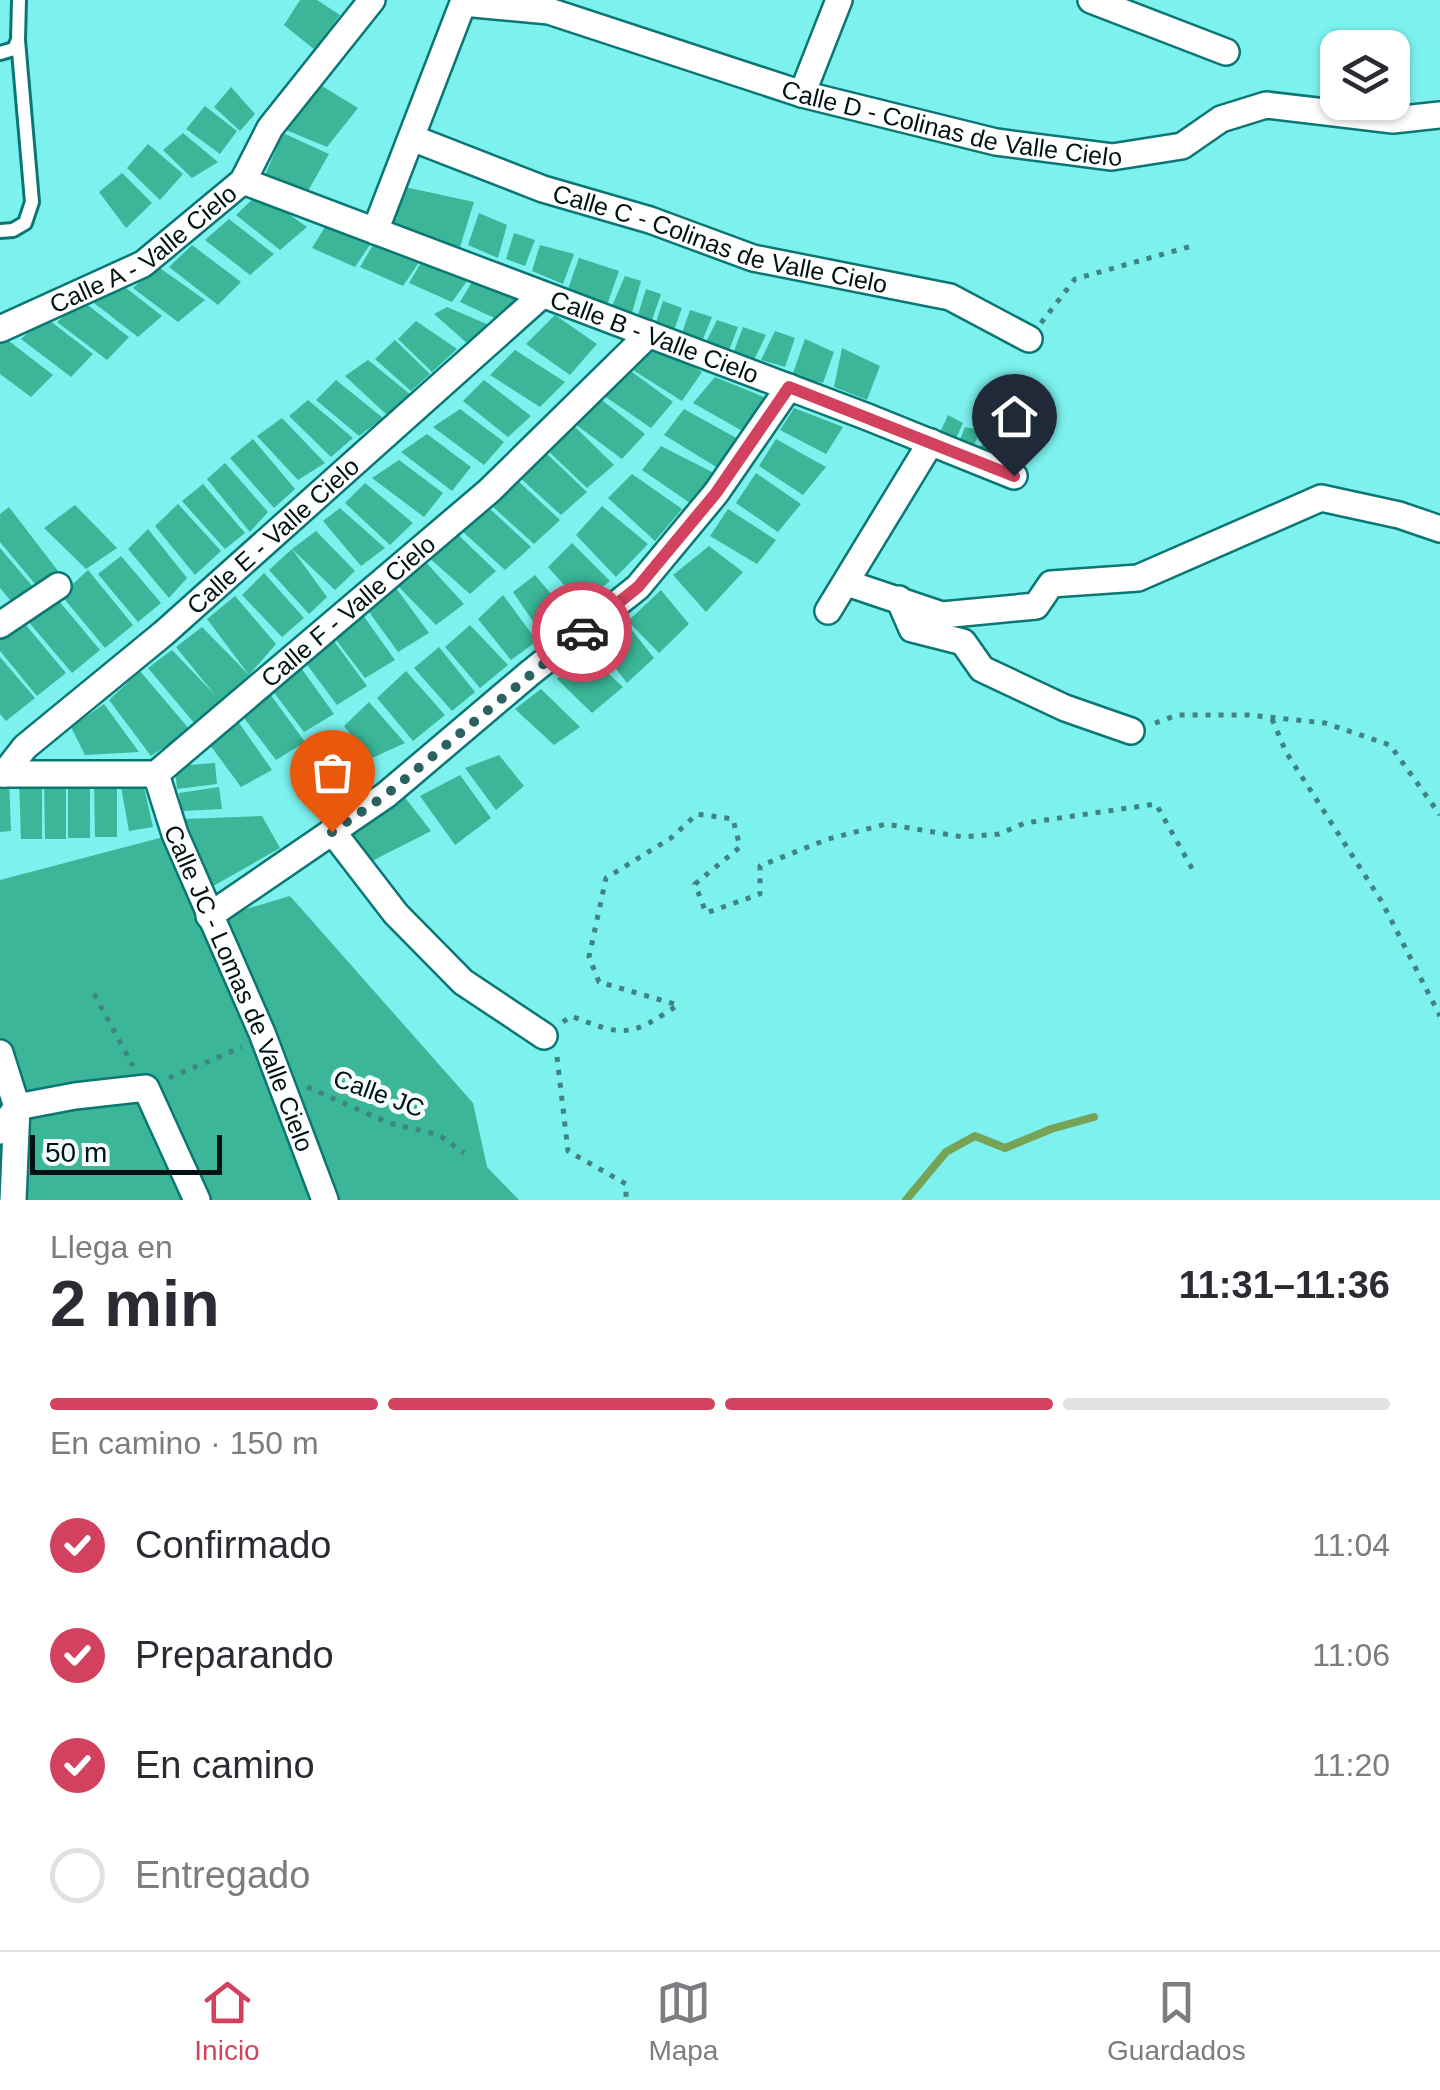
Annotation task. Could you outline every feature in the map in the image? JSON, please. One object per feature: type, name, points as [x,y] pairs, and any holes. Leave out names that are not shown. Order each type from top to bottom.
[{"type":"street","name":"Calle A - Valle Cielo","points":[[0,329],[142,264],[243,181],[270,128],[372,0]]},
{"type":"street","points":[[802,94],[839,0]]},
{"type":"street","points":[[1090,0],[1226,52]]},
{"type":"street","name":"Calle D - Colinas de Valle Cielo","points":[[412,138],[463,2],[549,12],[802,94],[996,142],[1112,158],[1182,146],[1221,119],[1266,105],[1393,120],[1440,115]]},
{"type":"street","points":[[376,231],[412,138]]},
{"type":"street","name":"Calle C - Colinas de Valle Cielo","points":[[412,138],[543,189],[650,220],[753,258],[950,298],[1029,338]]},
{"type":"street","name":"Calle B - Valle Cielo","points":[[243,181],[1014,476]]},
{"type":"street","name":"Calle E - Valle Cielo","points":[[2,774],[25,747],[164,633],[542,294]]},
{"type":"street","name":"Calle F - Valle Cielo","points":[[156,774],[489,491],[649,334]]},
{"type":"street","points":[[209,916],[386,795],[638,587],[716,493],[789,387]]},
{"type":"street","points":[[828,611],[931,442]]},
{"type":"street","points":[[846,583],[942,615],[1036,606],[1050,584],[1138,578],[1321,498],[1398,514],[1440,530]]},
{"type":"street","points":[[0,625],[58,586]]},
{"type":"street","points":[[899,599],[912,629],[962,642],[982,670],[1065,708],[1131,731]]},
{"type":"street","points":[[2,774],[156,774]]},
{"type":"street","name":"Calle JC - Lomas de Valle Cielo","points":[[156,774],[175,834],[263,1038],[325,1200]]},
{"type":"street","points":[[332,832],[396,914],[463,982],[544,1036]]},
{"type":"street","points":[[0,1053],[17,1107],[13,1200]]},
{"type":"street","points":[[0,1130],[17,1107],[146,1088],[197,1200]]},
{"type":"lane","points":[[0,231],[25,224],[32,202],[18,40],[19,0]]},
{"type":"lane","points":[[0,53],[14,49],[18,40]]},
{"type":"path","points":[[1029,338],[1075,279],[1192,246]]},
{"type":"path","points":[[1131,731],[1177,715],[1272,717],[1325,723],[1390,745],[1440,815]]},
{"type":"path","points":[[1272,717],[1286,752],[1382,902],[1440,1016]]},
{"type":"path","points":[[626,1200],[626,1184],[617,1176],[568,1150],[555,1044],[544,1036],[571,1016],[608,1030],[641,1030],[678,1004],[599,982],[588,957],[606,878],[671,838],[697,814],[733,819],[740,847],[696,884],[706,913],[760,894],[760,866],[828,839],[886,824],[962,836],[1000,834],[1025,823],[1156,804],[1194,872]]},
{"type":"path","points":[[94,994],[146,1088],[263,1038]]},
{"type":"path","name":"Calle JC","points":[[277,1075],[389,1123],[440,1135],[464,1153]]},
{"type":"building","points":[[300,0],[317,0],[340,15],[315,50],[284,25]]},
{"type":"building","points":[[317,83],[358,108],[327,147],[286,130]]},
{"type":"building","points":[[231,87],[255,114],[240,131],[214,107]]},
{"type":"building","points":[[205,106],[237,131],[220,154],[186,129]]},
{"type":"building","points":[[183,133],[218,162],[192,178],[163,150]]},
{"type":"building","points":[[283,133],[329,154],[304,198],[262,182]]},
{"type":"building","points":[[148,144],[183,174],[160,200],[127,168]]},
{"type":"building","points":[[122,173],[152,203],[126,228],[99,192]]},
{"type":"building","points":[[405,187],[474,202],[460,247],[391,223]]},
{"type":"building","points":[[259,193],[307,227],[280,250],[236,215]]},
{"type":"building","points":[[479,213],[507,225],[498,258],[468,245]]},
{"type":"building","points":[[229,219],[274,254],[250,275],[205,240]]},
{"type":"building","points":[[328,222],[374,239],[355,267],[312,248]]},
{"type":"building","points":[[514,233],[535,240],[525,266],[506,259]]},
{"type":"building","points":[[376,240],[422,258],[403,286],[360,267]]},
{"type":"building","points":[[192,245],[241,282],[218,305],[169,267]]},
{"type":"building","points":[[540,245],[574,254],[563,284],[532,271]]},
{"type":"building","points":[[425,256],[472,274],[452,302],[409,283]]},
{"type":"building","points":[[579,258],[619,271],[607,305],[568,289]]},
{"type":"building","points":[[157,266],[205,300],[178,322],[133,288]]},
{"type":"building","points":[[476,275],[522,293],[503,322],[460,302]]},
{"type":"building","points":[[625,276],[641,281],[632,313],[612,306]]},
{"type":"building","points":[[117,281],[162,316],[138,337],[94,303]]},
{"type":"building","points":[[646,289],[661,294],[652,320],[638,315]]},
{"type":"building","points":[[81,300],[129,337],[107,360],[57,322]]},
{"type":"building","points":[[663,301],[682,308],[673,333],[655,325]]},
{"type":"building","points":[[447,307],[489,325],[468,344],[434,314]]},
{"type":"building","points":[[690,310],[712,317],[701,344],[681,336]]},
{"type":"building","points":[[555,315],[597,344],[570,375],[526,344]]},
{"type":"building","points":[[45,317],[93,354],[71,377],[21,339]]},
{"type":"building","points":[[717,320],[738,327],[728,353],[705,344]]},
{"type":"building","points":[[416,321],[457,349],[432,372],[398,339]]},
{"type":"building","points":[[743,327],[766,335],[754,360],[734,351]]},
{"type":"building","points":[[775,331],[795,338],[785,367],[761,360]]},
{"type":"building","points":[[5,338],[53,375],[31,397],[0,374],[0,342]]},
{"type":"building","points":[[805,339],[834,352],[823,383],[792,376]]},
{"type":"building","points":[[395,340],[430,374],[411,391],[375,359]]},
{"type":"building","points":[[650,341],[702,372],[682,401],[628,367]]},
{"type":"building","points":[[842,348],[880,366],[867,400],[834,387]]},
{"type":"building","points":[[515,350],[565,382],[540,407],[490,375]]},
{"type":"building","points":[[368,360],[411,395],[387,415],[345,376]]},
{"type":"building","points":[[624,366],[673,402],[651,428],[603,395]]},
{"type":"building","points":[[715,377],[764,397],[746,433],[693,403]]},
{"type":"building","points":[[336,380],[383,418],[359,436],[316,400]]},
{"type":"building","points":[[484,380],[531,416],[508,437],[463,401]]},
{"type":"building","points":[[598,397],[645,434],[622,459],[575,424]]},
{"type":"building","points":[[308,400],[353,438],[331,457],[289,416]]},
{"type":"building","points":[[794,408],[843,427],[826,454],[780,430]]},
{"type":"building","points":[[460,409],[504,442],[484,465],[433,427]]},
{"type":"building","points":[[684,409],[740,440],[718,468],[664,435]]},
{"type":"building","points":[[948,415],[963,423],[954,443],[938,437]]},
{"type":"building","points":[[282,418],[325,463],[298,480],[257,436]]},
{"type":"building","points":[[571,423],[614,465],[587,488],[545,448]]},
{"type":"building","points":[[965,427],[981,430],[972,449],[959,442]]},
{"type":"building","points":[[427,434],[471,467],[452,491],[401,452]]},
{"type":"building","points":[[988,434],[1002,440],[993,461],[978,452]]},
{"type":"building","points":[[253,439],[295,489],[274,508],[230,458]]},
{"type":"building","points":[[776,439],[826,467],[803,495],[759,466]]},
{"type":"building","points":[[1010,441],[1022,448],[1012,467],[999,460]]},
{"type":"building","points":[[661,446],[716,474],[690,503],[642,470]]},
{"type":"building","points":[[543,450],[587,492],[561,515],[518,476]]},
{"type":"building","points":[[399,460],[443,493],[424,517],[372,478]]},
{"type":"building","points":[[225,463],[268,512],[250,532],[207,479]]},
{"type":"building","points":[[756,473],[801,504],[778,532],[736,503]]},
{"type":"building","points":[[632,474],[682,509],[655,541],[608,498]]},
{"type":"building","points":[[516,479],[560,520],[534,544],[491,505]]},
{"type":"building","points":[[365,483],[413,523],[390,545],[345,503]]},
{"type":"building","points":[[203,484],[245,533],[225,549],[182,501]]},
{"type":"building","points":[[178,504],[221,551],[195,575],[155,526]]},
{"type":"building","points":[[75,505],[117,548],[86,569],[44,528]]},
{"type":"building","points":[[487,506],[531,547],[505,570],[462,531]]},
{"type":"building","points":[[602,506],[648,544],[616,577],[576,535]]},
{"type":"building","points":[[9,507],[58,571],[36,585],[0,542],[0,514]]},
{"type":"building","points":[[340,508],[385,548],[361,566],[323,521]]},
{"type":"building","points":[[728,509],[776,540],[757,564],[710,536]]},
{"type":"building","points":[[148,529],[187,578],[169,598],[128,549]]},
{"type":"building","points":[[452,529],[496,571],[470,594],[427,556]]},
{"type":"building","points":[[316,531],[355,571],[335,590],[292,549]]},
{"type":"building","points":[[572,543],[610,581],[581,604],[548,567]]},
{"type":"building","points":[[709,546],[743,572],[706,612],[673,575]]},
{"type":"building","points":[[0,548],[33,587],[11,601],[0,588]]},
{"type":"building","points":[[292,549],[327,597],[309,614],[269,570]]},
{"type":"building","points":[[121,556],[161,603],[138,622],[98,574]]},
{"type":"building","points":[[423,559],[464,604],[436,625],[396,584]]},
{"type":"building","points":[[88,570],[133,625],[105,648],[61,595]]},
{"type":"building","points":[[264,573],[304,618],[282,637],[242,595]]},
{"type":"building","points":[[535,575],[568,614],[543,636],[513,592]]},
{"type":"building","points":[[393,584],[429,633],[398,652],[364,605]]},
{"type":"building","points":[[661,590],[689,624],[659,653],[628,621]]},
{"type":"building","points":[[54,595],[100,650],[72,673],[27,620]]},
{"type":"building","points":[[503,595],[537,641],[511,660],[478,619]]},
{"type":"building","points":[[235,596],[276,644],[249,675],[207,619]]},
{"type":"building","points":[[360,611],[395,660],[365,678],[330,632]]},
{"type":"building","points":[[20,618],[66,673],[37,696],[0,651],[0,637]]},
{"type":"building","points":[[623,619],[654,658],[627,683],[599,647]]},
{"type":"building","points":[[470,625],[508,665],[480,688],[445,647]]},
{"type":"building","points":[[202,627],[249,675],[195,724],[148,668],[172,650],[215,695],[176,647]]},
{"type":"building","points":[[331,637],[367,686],[337,705],[302,658]]},
{"type":"building","points":[[439,647],[475,692],[452,711],[414,668]]},
{"type":"building","points":[[586,653],[623,687],[592,713],[557,679]]},
{"type":"building","points":[[0,657],[35,698],[6,721],[0,714]]},
{"type":"building","points":[[299,665],[334,714],[304,732],[269,686]]},
{"type":"building","points":[[140,671],[190,730],[151,756],[109,700]]},
{"type":"building","points":[[406,671],[445,715],[413,741],[377,698]]},
{"type":"building","points":[[541,689],[580,727],[554,745],[515,709]]},
{"type":"building","points":[[270,694],[305,742],[276,760],[241,714]]},
{"type":"building","points":[[369,702],[405,743],[370,759],[344,726]]},
{"type":"building","points":[[104,704],[139,752],[85,755],[71,727]]},
{"type":"building","points":[[237,720],[272,770],[241,787],[207,741]]},
{"type":"building","points":[[499,755],[524,786],[496,810],[465,768]]},
{"type":"building","points":[[215,763],[217,784],[177,789],[175,766]]},
{"type":"building","points":[[460,775],[491,818],[455,845],[420,796]]},
{"type":"building","points":[[9,779],[11,831],[0,832],[0,780]]},
{"type":"building","points":[[94,779],[117,779],[117,837],[95,837]]},
{"type":"building","points":[[19,780],[42,781],[42,839],[21,839]]},
{"type":"building","points":[[44,780],[66,781],[66,839],[45,839]]},
{"type":"building","points":[[68,780],[90,780],[90,838],[68,838]]},
{"type":"building","points":[[120,782],[143,783],[153,827],[129,831]]},
{"type":"building","points":[[219,787],[222,809],[181,811],[179,793]]},
{"type":"building","points":[[403,795],[431,831],[372,861],[350,830]]},
{"type":"building","points":[[262,816],[280,848],[208,889],[184,819]]},
{"type":"building","points":[[171,835],[206,921],[290,896],[473,1103],[487,1167],[519,1200],[0,1200],[0,880]]},
{"type":"waterway","points":[[906,1200],[946,1152],[975,1136],[1005,1148],[1094,1117]]},
{"type":"way so far","points":[[332,832],[386,795],[582,632]]},
{"type":"route","points":[[582,632],[638,587],[716,493],[789,387],[1014,476]]}]
